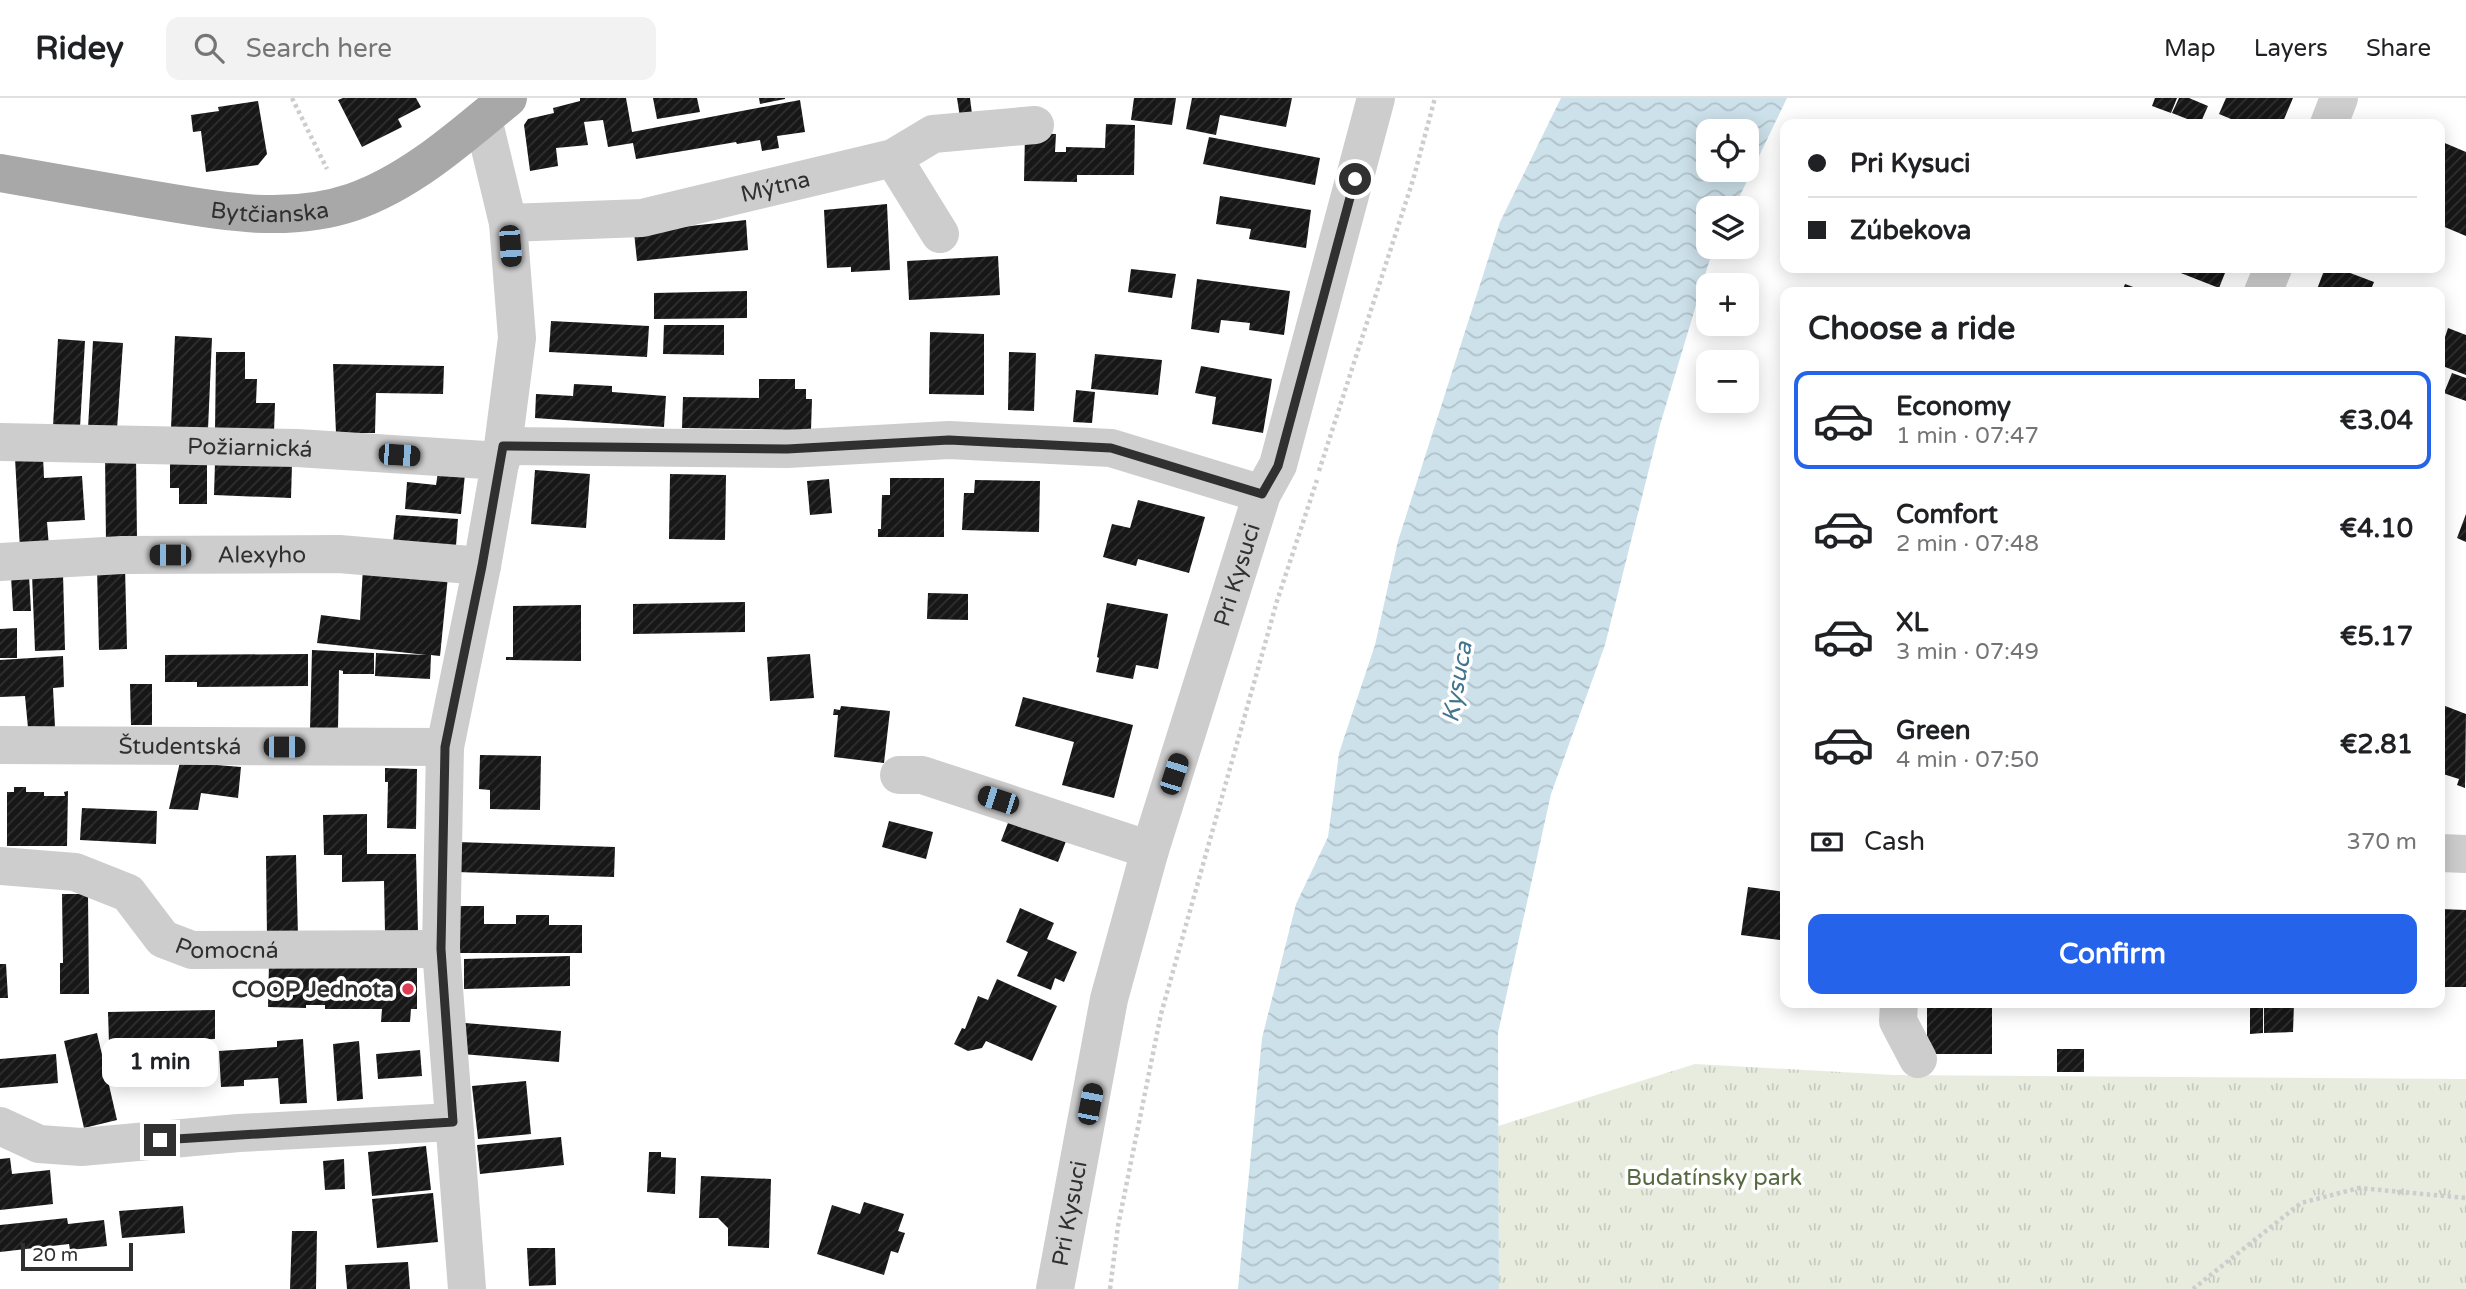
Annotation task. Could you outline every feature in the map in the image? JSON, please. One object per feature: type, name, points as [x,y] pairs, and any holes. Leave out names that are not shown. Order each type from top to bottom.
[{"type":"main road","name":"Bytčianska","points":[[0,173],[195,207],[251,214],[305,214],[345,204],[382,189],[409,173],[496,108]]},
{"type":"street","name":"Pri Kysuci","points":[[1055,1289],[1109,999],[1150,850],[1262,494],[1278,466],[1376,98]]},
{"type":"street","points":[[2331,119],[2339,98]]},
{"type":"street","points":[[467,1289],[441,949],[445,747],[502,454],[517,338],[509,223],[496,108]]},
{"type":"street","name":"Mýtna","points":[[509,223],[642,218],[893,158],[933,134],[1035,125]]},
{"type":"street","points":[[893,158],[940,234]]},
{"type":"street","name":"Požiarnická","points":[[0,442],[502,454],[787,449],[949,440],[1111,448],[1262,494]]},
{"type":"street","name":"Alexyho","points":[[0,562],[122,555],[339,554],[482,566]]},
{"type":"street","name":"Študentská","points":[[0,744],[445,747]]},
{"type":"street","points":[[899,775],[922,775],[1150,850]]},
{"type":"street","points":[[2445,853],[2466,853]]},
{"type":"street","name":"Pomocná","points":[[0,866],[75,872],[128,893],[163,939],[192,950],[441,949]]},
{"type":"street","points":[[1899,1008],[1898,1021],[1918,1059]]},
{"type":"street","points":[[0,1126],[39,1144],[81,1147],[239,1133],[453,1122]]},
{"type":"path","points":[[292,98],[345,204]]},
{"type":"path","points":[[1110,1289],[1118,1226],[1161,1014],[1277,601],[1413,180],[1435,98]]},
{"type":"path","points":[[2193,1289],[2301,1203],[2359,1188],[2466,1198]]},
{"type":"green space","name":"Budatínsky park","points":[[1695,1064],[1894,1075],[2466,1079],[2466,1289],[1499,1289],[1498,1126]]},
{"type":"water","name":"Kysuca","points":[[1561,98],[1787,98],[1759,156],[1759,119],[1696,119],[1696,182],[1747,182],[1740,196],[1696,196],[1696,259],[1710,259],[1706,273],[1696,273],[1696,305],[1660,425],[1605,645],[1551,794],[1498,1033],[1499,1289],[1238,1289],[1262,1038],[1296,904],[1328,837],[1339,753],[1375,645],[1398,541],[1500,222]]},
{"type":"building","points":[[416,98],[421,107],[398,119],[402,127],[362,147],[338,100]]},
{"type":"building","points":[[580,98],[626,98],[632,132],[800,100],[805,132],[777,136],[779,148],[762,151],[760,140],[636,159],[633,143],[608,147],[603,120],[584,122],[588,145],[556,148],[558,166],[530,171],[524,125],[528,119],[554,113],[553,108],[580,101]]},
{"type":"building","points":[[653,98],[697,98],[700,112],[657,119]]},
{"type":"building","points":[[759,98],[785,98],[785,99],[760,104]]},
{"type":"building","points":[[957,98],[970,98],[973,122],[961,124]]},
{"type":"building","points":[[1134,98],[1176,98],[1172,125],[1131,120]]},
{"type":"building","points":[[1192,98],[1292,98],[1286,127],[1220,115],[1216,135],[1186,129]]},
{"type":"building","points":[[2155,98],[2177,98],[2171,113],[2152,106]]},
{"type":"building","points":[[2179,98],[2189,98],[2208,106],[2202,119],[2187,119],[2172,113]]},
{"type":"building","points":[[2226,98],[2293,98],[2284,119],[2231,119],[2219,114]]},
{"type":"building","points":[[258,101],[267,154],[258,165],[206,172],[201,131],[193,132],[191,115],[219,111],[218,107]]},
{"type":"building","points":[[1106,124],[1135,125],[1134,175],[1077,175],[1077,182],[1024,181],[1025,133],[1056,134],[1055,152],[1066,152],[1066,147],[1105,148]]},
{"type":"building","points":[[1209,137],[1320,158],[1315,185],[1203,164]]},
{"type":"building","points":[[2445,143],[2466,152],[2466,236],[2445,227]]},
{"type":"building","points":[[1220,196],[1311,210],[1306,248],[1249,239],[1251,229],[1216,224]]},
{"type":"building","points":[[887,204],[890,270],[851,272],[851,267],[827,268],[824,210]]},
{"type":"building","points":[[746,220],[748,250],[637,261],[634,232]]},
{"type":"building","points":[[998,256],[1000,295],[909,300],[907,261]]},
{"type":"building","points":[[1131,269],[1176,274],[1172,298],[1128,292]]},
{"type":"building","points":[[2181,273],[2225,273],[2219,287]]},
{"type":"building","points":[[2323,273],[2350,273],[2374,282],[2372,287],[2318,287]]},
{"type":"building","points":[[1197,279],[1290,291],[1284,335],[1249,330],[1250,323],[1221,320],[1219,333],[1191,329]]},
{"type":"building","points":[[747,291],[747,318],[654,319],[654,293]]},
{"type":"building","points":[[551,321],[649,326],[647,357],[549,352]]},
{"type":"building","points":[[664,325],[724,325],[724,355],[663,354]]},
{"type":"building","points":[[2448,328],[2466,335],[2466,375],[2445,367],[2445,337]]},
{"type":"building","points":[[930,332],[984,334],[984,395],[929,394]]},
{"type":"building","points":[[175,336],[212,338],[208,429],[171,428]]},
{"type":"building","points":[[58,339],[85,341],[80,427],[53,426]]},
{"type":"building","points":[[93,341],[123,343],[117,429],[88,428]]},
{"type":"building","points":[[216,352],[245,352],[245,379],[257,379],[256,403],[275,403],[274,432],[215,431]]},
{"type":"building","points":[[1009,352],[1036,353],[1034,411],[1008,410]]},
{"type":"building","points":[[1095,354],[1162,360],[1158,395],[1091,389]]},
{"type":"building","points":[[333,364],[444,366],[443,394],[376,393],[375,433],[336,433]]},
{"type":"building","points":[[1201,366],[1272,379],[1263,433],[1212,424],[1216,397],[1195,393]]},
{"type":"building","points":[[2452,373],[2466,378],[2466,401],[2445,393]]},
{"type":"building","points":[[759,379],[795,379],[795,389],[806,389],[806,399],[812,399],[811,430],[682,428],[683,397],[759,398]]},
{"type":"building","points":[[574,384],[612,386],[612,392],[666,396],[664,427],[535,418],[536,394],[573,396]]},
{"type":"building","points":[[1076,390],[1095,392],[1092,423],[1073,422]]},
{"type":"building","points":[[136,455],[137,540],[106,541],[105,456]]},
{"type":"building","points":[[43,456],[44,478],[82,476],[85,520],[47,522],[49,547],[20,549],[15,458]]},
{"type":"building","points":[[170,459],[207,459],[207,504],[179,504],[179,488],[170,488]]},
{"type":"building","points":[[215,462],[292,464],[291,498],[214,495]]},
{"type":"building","points":[[535,470],[590,474],[586,528],[531,524]]},
{"type":"building","points":[[438,472],[465,474],[461,514],[405,509],[407,482],[436,485]]},
{"type":"building","points":[[670,474],[726,475],[725,540],[669,539]]},
{"type":"building","points":[[890,478],[944,478],[944,537],[878,537],[878,529],[881,529],[882,495],[890,495]]},
{"type":"building","points":[[829,479],[832,513],[810,515],[807,481]]},
{"type":"building","points":[[975,480],[1040,481],[1039,532],[962,530],[964,493],[974,493]]},
{"type":"building","points":[[1138,500],[1205,517],[1189,573],[1138,559],[1136,566],[1103,557],[1112,524],[1130,528]]},
{"type":"building","points":[[2466,514],[2466,542],[2457,538]]},
{"type":"building","points":[[396,515],[458,519],[456,546],[393,542]]},
{"type":"building","points":[[125,567],[127,649],[99,650],[97,568]]},
{"type":"building","points":[[363,567],[448,576],[440,656],[431,655],[430,679],[375,676],[376,653],[427,655],[317,643],[321,615],[360,620]]},
{"type":"building","points":[[63,573],[65,650],[35,651],[32,574]]},
{"type":"building","points":[[29,575],[31,611],[13,611],[11,576]]},
{"type":"building","points":[[928,593],[968,594],[968,620],[927,619]]},
{"type":"building","points":[[745,602],[745,632],[633,634],[633,604]]},
{"type":"building","points":[[1107,603],[1168,614],[1158,669],[1136,665],[1133,679],[1096,672]]},
{"type":"building","points":[[581,605],[581,661],[506,660],[506,657],[513,657],[513,606]]},
{"type":"building","points":[[17,628],[17,658],[0,658],[0,629]]},
{"type":"building","points":[[312,650],[374,653],[374,674],[343,674],[343,671],[339,670],[338,729],[310,729]]},
{"type":"building","points":[[308,654],[308,686],[197,687],[197,682],[165,682],[165,655]]},
{"type":"building","points":[[810,654],[814,698],[770,701],[767,657]]},
{"type":"building","points":[[63,656],[64,687],[53,688],[55,727],[28,728],[25,696],[0,697],[0,660]]},
{"type":"building","points":[[130,684],[152,684],[152,725],[131,725]]},
{"type":"building","points":[[1023,697],[1133,725],[1114,798],[1062,785],[1074,742],[1015,726]]},
{"type":"building","points":[[841,706],[890,711],[884,763],[834,757],[838,715],[833,715],[834,709],[840,710]]},
{"type":"building","points":[[2445,706],[2466,714],[2465,788],[2457,785],[2459,779],[2445,775]]},
{"type":"building","points":[[480,755],[541,756],[540,810],[490,809],[490,790],[479,789]]},
{"type":"building","points":[[180,762],[241,767],[238,798],[201,793],[198,810],[169,809]]},
{"type":"building","points":[[385,768],[417,769],[416,829],[387,828],[388,782],[385,782]]},
{"type":"building","points":[[14,787],[26,787],[26,792],[44,792],[44,796],[65,796],[64,792],[68,791],[67,846],[7,846],[7,792],[14,792]]},
{"type":"building","points":[[82,808],[157,811],[156,844],[80,840]]},
{"type":"building","points":[[367,814],[367,854],[416,854],[418,932],[385,933],[384,881],[342,882],[342,855],[324,855],[323,815]]},
{"type":"building","points":[[1011,815],[1068,836],[1058,862],[1001,841]]},
{"type":"building","points":[[889,821],[933,832],[926,859],[882,847]]},
{"type":"building","points":[[457,842],[615,847],[614,877],[456,872]]},
{"type":"building","points":[[296,855],[298,937],[267,937],[266,856]]},
{"type":"building","points":[[1748,887],[1780,891],[1780,940],[1741,935]]},
{"type":"building","points":[[62,894],[88,894],[89,994],[60,994],[60,963],[63,963]]},
{"type":"building","points":[[458,906],[484,906],[484,924],[516,924],[516,915],[549,915],[549,925],[582,925],[582,953],[457,953]]},
{"type":"building","points":[[1020,908],[1054,923],[1047,939],[1077,952],[1064,982],[1055,978],[1051,990],[1017,976],[1028,952],[1006,942]]},
{"type":"building","points":[[2445,909],[2466,910],[2466,987],[2445,987]]},
{"type":"building","points":[[570,956],[570,986],[464,989],[464,959]]},
{"type":"building","points":[[269,963],[417,964],[417,1009],[411,1009],[410,1022],[381,1022],[382,1009],[325,1009],[325,1005],[306,1005],[306,1008],[268,1007]]},
{"type":"building","points":[[0,964],[6,964],[8,998],[0,998]]},
{"type":"building","points":[[997,979],[1057,1006],[1032,1061],[986,1041],[982,1048],[968,1051],[954,1044],[962,1028],[965,1029],[978,996],[988,1000]]},
{"type":"building","points":[[1927,1008],[1992,1008],[1992,1054],[1927,1054]]},
{"type":"building","points":[[2250,1008],[2263,1008],[2263,1033],[2250,1034]]},
{"type":"building","points":[[2264,1008],[2294,1008],[2293,1032],[2264,1033]]},
{"type":"building","points":[[215,1010],[215,1039],[109,1043],[108,1012]]},
{"type":"building","points":[[465,1023],[561,1031],[559,1062],[462,1054]]},
{"type":"building","points":[[97,1033],[117,1120],[84,1128],[64,1041]]},
{"type":"building","points":[[303,1039],[307,1103],[280,1104],[278,1078],[244,1080],[244,1086],[221,1087],[219,1051],[277,1047],[277,1041]]},
{"type":"building","points":[[359,1041],[363,1099],[337,1101],[333,1044]]},
{"type":"building","points":[[210,1046],[211,1079],[139,1081],[138,1048]]},
{"type":"building","points":[[2057,1049],[2084,1049],[2084,1072],[2057,1072]]},
{"type":"building","points":[[420,1050],[422,1076],[378,1079],[376,1054]]},
{"type":"building","points":[[56,1054],[58,1083],[0,1088],[0,1059]]},
{"type":"building","points":[[526,1081],[531,1134],[478,1139],[472,1086]]},
{"type":"building","points":[[561,1137],[564,1165],[480,1174],[477,1145]]},
{"type":"building","points":[[426,1146],[431,1190],[372,1196],[368,1152]]},
{"type":"building","points":[[649,1152],[661,1152],[661,1157],[676,1158],[675,1194],[647,1192]]},
{"type":"building","points":[[10,1158],[12,1174],[50,1170],[53,1204],[0,1210],[0,1159]]},
{"type":"building","points":[[344,1159],[345,1189],[325,1190],[323,1161]]},
{"type":"building","points":[[701,1176],[771,1179],[769,1248],[728,1246],[728,1228],[718,1218],[699,1218]]},
{"type":"building","points":[[433,1193],[438,1242],[377,1248],[372,1199]]},
{"type":"building","points":[[864,1202],[904,1214],[898,1231],[905,1233],[898,1253],[891,1251],[884,1275],[817,1254],[832,1205],[860,1214]]},
{"type":"building","points":[[183,1206],[185,1233],[122,1238],[119,1211]]},
{"type":"building","points":[[67,1218],[68,1224],[104,1220],[107,1246],[70,1250],[69,1244],[0,1252],[0,1225]]},
{"type":"building","points":[[292,1231],[317,1231],[316,1289],[290,1289]]},
{"type":"building","points":[[527,1248],[555,1248],[556,1285],[529,1286]]},
{"type":"building","points":[[408,1262],[410,1289],[347,1289],[345,1265]]},
{"type":"place","name":"COOP Jednota","points":[[408,989]]},
{"type":"route","points":[[160,1140],[239,1133],[453,1122],[441,949],[445,747],[503,446],[787,449],[949,440],[1111,448],[1262,494],[1278,466],[1355,179]]}]
